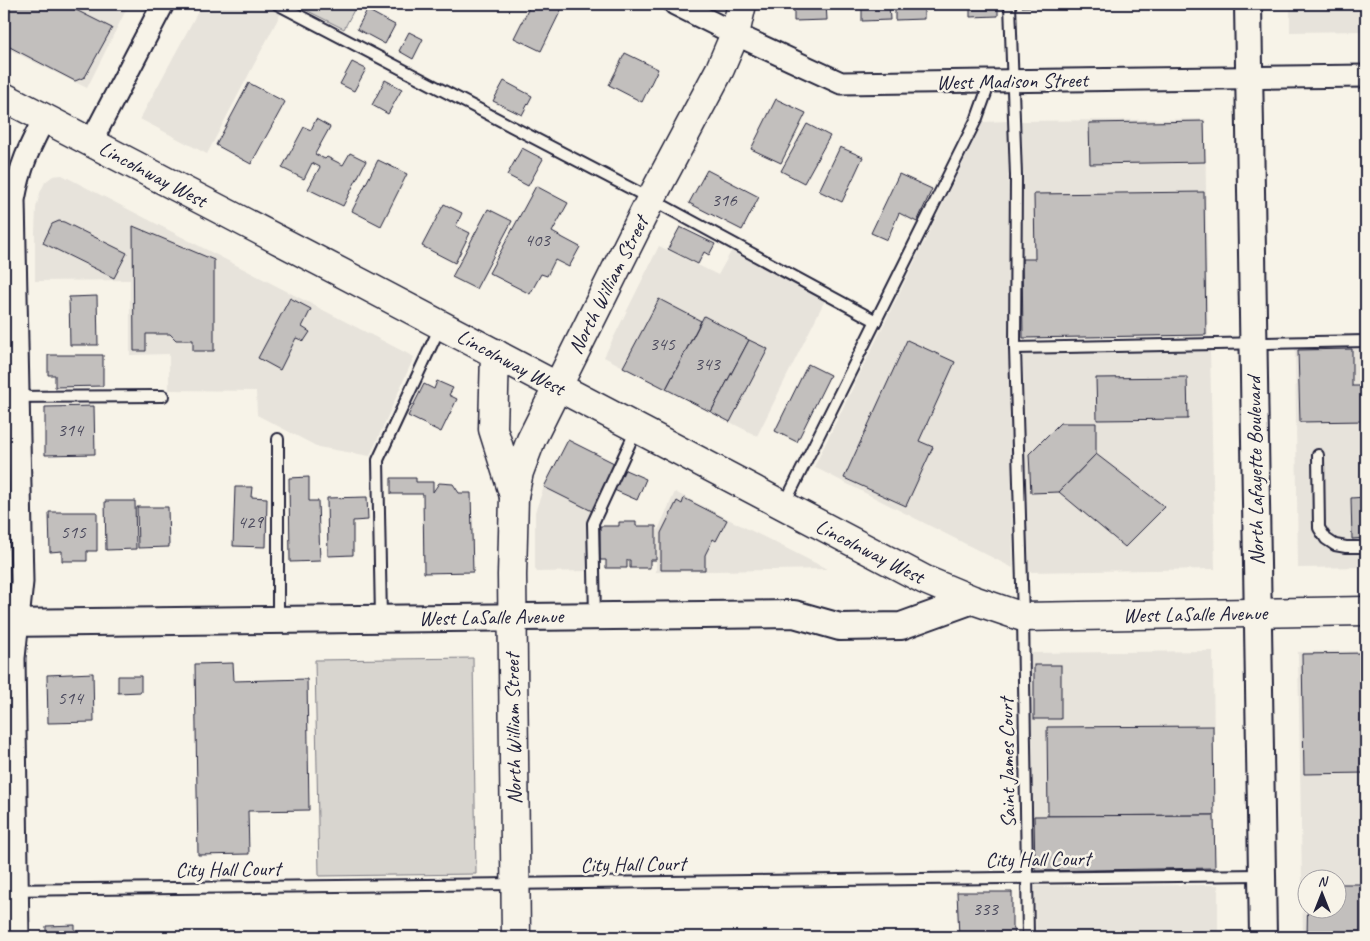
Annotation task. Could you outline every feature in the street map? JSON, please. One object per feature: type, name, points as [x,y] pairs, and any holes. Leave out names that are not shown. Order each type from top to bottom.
[{"type":"main road","name":"North William Street","points":[[516,937],[512,616],[514,496],[519,472],[530,440],[651,199],[720,69],[735,34],[742,4]]},
{"type":"main road","name":"Lincolnway West","points":[[4,97],[926,580],[973,600],[1023,617]]},
{"type":"main road","points":[[495,353],[493,429],[514,496]]},
{"type":"main road","name":"West LaSalle Avenue","points":[[1023,617],[1366,611]]},
{"type":"street","points":[[91,142],[163,4]]},
{"type":"street","name":"West Madison Street","points":[[676,4],[735,34],[841,83],[1366,76]]},
{"type":"street","name":"North Lafayette Boulevard","points":[[1248,4],[1263,937]]},
{"type":"street","points":[[18,937],[10,890],[14,658],[11,623],[22,582],[11,397],[14,200],[24,158],[45,117]]},
{"type":"street","name":"West LaSalle Avenue","points":[[11,623],[794,614],[840,627],[901,626],[973,600]]},
{"type":"lane","points":[[277,4],[651,199],[876,321]]},
{"type":"lane","name":"Saint James Court","points":[[1010,4],[1016,176],[1015,348],[1023,617],[1028,937]]},
{"type":"lane","points":[[784,506],[977,118],[990,82]]},
{"type":"lane","points":[[381,619],[378,460],[441,326]]},
{"type":"lane","points":[[1015,348],[1366,341]]},
{"type":"lane","points":[[11,397],[162,396]]},
{"type":"lane","points":[[594,616],[593,523],[637,429]]},
{"type":"lane","points":[[278,439],[278,620]]},
{"type":"lane","points":[[1318,455],[1319,528],[1326,540],[1335,545],[1366,547]]},
{"type":"lane","name":"City Hall Court","points":[[10,890],[1262,875]]},
{"type":"shaded area","points":[[4,4],[129,4],[87,88],[4,47]]},
{"type":"shaded area","points":[[202,4],[263,4],[281,13],[207,154],[140,119]]},
{"type":"shaded area","points":[[294,4],[357,4],[344,29]]},
{"type":"shaded area","points":[[1290,4],[1366,4],[1366,31],[1290,32]]},
{"type":"shaded area","points":[[1205,119],[1208,336],[1023,339],[1021,121]]},
{"type":"shaded area","points":[[1008,121],[1013,568],[814,467],[983,122]]},
{"type":"shaded area","points":[[62,175],[414,357],[370,456],[318,447],[257,415],[256,391],[169,390],[169,354],[130,355],[130,280],[35,281],[36,208],[45,182],[53,176]]},
{"type":"shaded area","points":[[659,246],[718,275],[732,250],[825,300],[757,436],[604,357]]},
{"type":"shaded area","points":[[1366,347],[1366,567],[1298,568],[1295,348]]},
{"type":"shaded area","points":[[1210,350],[1215,569],[1027,572],[1023,353]]},
{"type":"shaded area","points":[[568,440],[616,464],[592,511],[587,526],[587,571],[537,572],[535,568],[535,512],[544,487]]},
{"type":"shaded area","points":[[675,492],[827,569],[656,572],[657,532]]},
{"type":"shaded area","points":[[1213,651],[1215,868],[1032,871],[1028,653]]},
{"type":"shaded area","points":[[1366,651],[1366,937],[1303,937],[1303,918],[1348,918],[1348,868],[1302,868],[1298,652]]},
{"type":"shaded area","points":[[473,658],[476,874],[319,876],[315,660]]},
{"type":"shaded area","points":[[1218,885],[1218,937],[1036,937],[1035,886]]},
{"type":"building","points":[[4,4],[64,4],[112,28],[85,77],[75,81],[4,44]]},
{"type":"building","points":[[531,4],[553,4],[562,8],[541,51],[514,38]]},
{"type":"building","points":[[794,4],[826,4],[827,20],[794,21]]},
{"type":"building","points":[[862,4],[889,4],[890,20],[862,21]]},
{"type":"building","points":[[895,4],[924,4],[924,19],[895,20]]},
{"type":"building","points":[[970,4],[998,4],[998,16],[970,17]]},
{"type":"building","points":[[1022,4],[1107,4],[1107,6],[1022,7]]},
{"type":"building","points":[[367,10],[395,25],[385,44],[357,29]]},
{"type":"building","points":[[409,32],[423,39],[413,59],[399,51]]},
{"type":"building","points":[[625,53],[658,69],[642,102],[609,85]]},
{"type":"building","points":[[352,62],[366,69],[354,91],[340,84]]},
{"type":"building","points":[[385,80],[402,89],[388,114],[372,105]]},
{"type":"building","points":[[504,81],[532,96],[522,115],[493,101]]},
{"type":"building","points":[[249,83],[285,102],[251,164],[216,145]]},
{"type":"building","points":[[776,99],[806,113],[781,163],[751,149]]},
{"type":"building","points":[[316,119],[330,127],[315,154],[325,159],[327,157],[343,165],[350,153],[366,161],[343,206],[308,189],[320,167],[312,163],[304,179],[282,168],[304,127],[311,130]]},
{"type":"building","points":[[1204,121],[1205,162],[1090,164],[1089,123]]},
{"type":"building","points":[[807,124],[830,136],[804,183],[781,171]]},
{"type":"building","points":[[840,147],[863,157],[842,202],[819,191]]},
{"type":"building","points":[[522,148],[543,159],[528,186],[507,175]]},
{"type":"building","points":[[378,160],[407,174],[381,226],[352,211]]},
{"type":"building","points":[[707,170],[759,197],[742,230],[689,203]]},
{"type":"building","points":[[899,174],[932,189],[917,222],[899,213],[887,240],[871,233]]},
{"type":"building","points":[[536,186],[568,203],[552,232],[580,247],[569,267],[555,260],[547,276],[541,274],[530,294],[489,273]]},
{"type":"building","points":[[1204,192],[1206,335],[1023,338],[1022,259],[1035,259],[1034,194]]},
{"type":"building","points":[[444,204],[462,213],[456,226],[470,233],[455,263],[422,246]]},
{"type":"building","points":[[488,209],[512,221],[476,289],[452,277]]},
{"type":"building","points":[[59,221],[127,253],[114,278],[43,243],[52,224]]},
{"type":"building","points":[[133,226],[214,260],[214,351],[193,351],[193,340],[176,340],[170,334],[146,334],[146,351],[134,351]]},
{"type":"building","points":[[680,227],[715,244],[709,255],[704,252],[698,264],[668,249]]},
{"type":"building","points":[[97,296],[98,345],[70,345],[69,297]]},
{"type":"building","points":[[290,298],[311,309],[302,327],[310,332],[304,341],[296,338],[280,370],[258,358]]},
{"type":"building","points":[[659,299],[701,321],[666,389],[623,367]]},
{"type":"building","points":[[704,316],[749,340],[711,412],[666,389]]},
{"type":"building","points":[[749,340],[768,349],[730,422],[711,412]]},
{"type":"building","points":[[907,340],[955,362],[919,441],[933,447],[906,506],[844,478]]},
{"type":"building","points":[[1352,349],[1352,386],[1366,386],[1366,421],[1300,422],[1298,350]]},
{"type":"building","points":[[48,355],[103,355],[103,386],[55,387],[55,375],[48,375]]},
{"type":"building","points":[[808,364],[830,375],[797,442],[775,431]]},
{"type":"building","points":[[1187,377],[1188,419],[1097,420],[1096,378]]},
{"type":"building","points":[[437,381],[453,388],[449,395],[457,399],[441,432],[408,416],[424,384],[434,389]]},
{"type":"building","points":[[94,406],[95,454],[45,455],[45,407]]},
{"type":"building","points":[[1060,423],[1096,423],[1096,454],[1059,492],[1031,493],[1029,454]]},
{"type":"building","points":[[568,440],[616,464],[592,511],[544,487]]},
{"type":"building","points":[[1096,454],[1165,507],[1125,547],[1059,492]]},
{"type":"building","points":[[623,469],[646,479],[637,500],[614,490]]},
{"type":"building","points":[[309,477],[309,501],[318,501],[320,561],[290,562],[289,478]]},
{"type":"building","points":[[391,478],[416,478],[416,482],[433,482],[433,492],[439,483],[453,484],[459,493],[471,493],[473,572],[424,573],[423,494],[391,494]]},
{"type":"building","points":[[235,487],[252,487],[251,497],[267,498],[266,547],[233,546]]},
{"type":"building","points":[[367,497],[368,520],[353,521],[353,555],[328,556],[327,498]]},
{"type":"building","points":[[1366,497],[1366,538],[1352,539],[1351,498]]},
{"type":"building","points":[[684,498],[727,520],[716,541],[713,539],[705,555],[705,570],[661,570],[661,533],[677,501],[682,504]]},
{"type":"building","points":[[105,501],[135,501],[136,549],[106,550]]},
{"type":"building","points":[[137,507],[168,507],[169,547],[138,548]]},
{"type":"building","points":[[49,512],[97,512],[97,551],[87,551],[87,561],[62,561],[62,551],[50,552]]},
{"type":"building","points":[[619,522],[636,522],[636,526],[656,526],[656,560],[650,560],[650,568],[630,568],[630,560],[627,560],[627,568],[606,568],[606,560],[600,560],[600,526],[619,526]]},
{"type":"building","points":[[1366,653],[1366,773],[1304,774],[1302,654]]},
{"type":"building","points":[[233,663],[234,681],[307,679],[309,810],[248,811],[249,854],[198,855],[195,664]]},
{"type":"building","points":[[1034,665],[1061,665],[1061,719],[1034,719]]},
{"type":"building","points":[[93,673],[94,722],[48,723],[47,675]]},
{"type":"building","points":[[118,676],[141,676],[141,692],[118,693]]},
{"type":"building","points":[[1213,726],[1214,815],[1048,816],[1047,727]]},
{"type":"building","points":[[1214,815],[1215,868],[1035,871],[1034,816]]},
{"type":"building","points":[[1348,884],[1366,884],[1366,937],[1307,937],[1307,918],[1348,918]]},
{"type":"building","points":[[957,892],[1012,892],[1012,926],[1015,937],[959,937]]},
{"type":"building","points":[[75,925],[75,937],[46,937],[46,926]]},
{"type":"building","points":[[929,936],[929,937],[902,937]]}]
